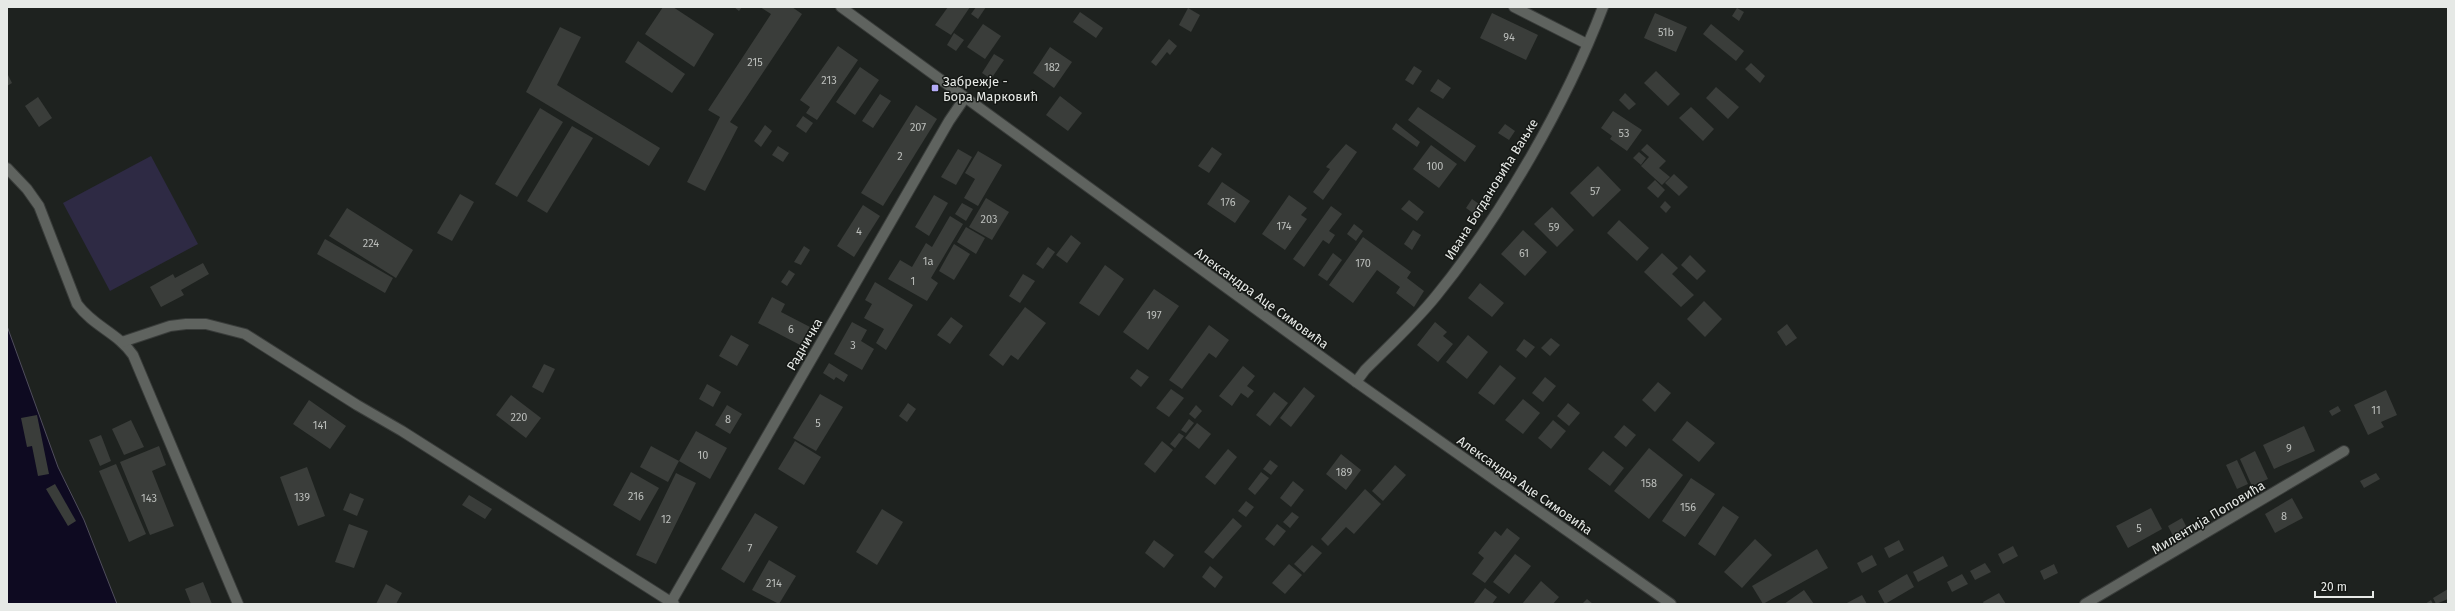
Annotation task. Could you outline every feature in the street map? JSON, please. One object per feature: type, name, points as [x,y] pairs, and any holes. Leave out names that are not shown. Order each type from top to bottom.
[{"type":"street","name":"Александра Аце Симовића","points":[[841,7],[964,99],[1356,382],[1667,603]]},
{"type":"street","points":[[1514,7],[1587,44]]},
{"type":"street","name":"Ивана Богдановића Вањке","points":[[1356,382],[1365,370],[1436,297],[1474,247],[1552,116],[1603,7]]},
{"type":"street","name":"Радничка","points":[[671,603],[941,135],[964,99]]},
{"type":"street","points":[[7,168],[27,189],[38,206],[77,304],[87,318],[122,342],[133,355],[238,604]]},
{"type":"street","points":[[122,342],[170,326],[186,324],[206,324],[245,334],[357,405],[402,431],[671,603]]},
{"type":"street","name":"Милентија Поповића","points":[[2085,604],[2344,451]]},
{"type":"shaded area","points":[[151,156],[198,244],[110,291],[63,203]]},
{"type":"shaded area","points":[[7,326],[58,467],[84,520],[117,604],[7,604]]},
{"type":"building","points":[[663,7],[673,7],[714,34],[694,67],[645,34]]},
{"type":"building","points":[[734,7],[742,7],[739,11]]},
{"type":"building","points":[[760,7],[792,7],[802,14],[730,122],[738,127],[705,191],[687,182],[720,117],[708,110],[771,14]]},
{"type":"building","points":[[948,7],[970,7],[951,35],[935,25]]},
{"type":"building","points":[[976,7],[986,7],[978,19],[971,14]]},
{"type":"building","points":[[1188,8],[1200,15],[1191,32],[1179,25]]},
{"type":"building","points":[[1737,8],[1744,12],[1739,21],[1732,16]]},
{"type":"building","points":[[1080,12],[1103,28],[1096,38],[1073,22]]},
{"type":"building","points":[[1492,13],[1538,35],[1526,60],[1480,38]]},
{"type":"building","points":[[1655,13],[1687,27],[1676,52],[1644,38]]},
{"type":"building","points":[[983,24],[1001,36],[985,59],[967,47]]},
{"type":"building","points":[[1711,24],[1744,51],[1736,61],[1703,34]]},
{"type":"building","points":[[560,27],[581,37],[557,85],[660,148],[649,166],[526,92]]},
{"type":"building","points":[[954,33],[964,40],[956,51],[947,45]]},
{"type":"building","points":[[1169,39],[1177,46],[1170,55],[1167,52],[1156,66],[1151,62]]},
{"type":"building","points":[[638,41],[685,74],[672,93],[625,62]]},
{"type":"building","points":[[838,46],[858,60],[817,120],[806,113],[810,107],[800,100]]},
{"type":"building","points":[[1050,47],[1072,62],[1054,88],[1033,73]]},
{"type":"building","points":[[994,54],[1004,60],[991,79],[982,73]]},
{"type":"building","points":[[1751,63],[1765,76],[1760,83],[1745,69]]},
{"type":"building","points":[[1414,66],[1422,71],[1413,85],[1405,80]]},
{"type":"building","points":[[860,67],[879,80],[855,115],[836,102]]},
{"type":"building","points":[[1656,71],[1680,94],[1668,106],[1644,83]]},
{"type":"building","points":[[7,73],[12,83],[7,86]]},
{"type":"building","points":[[1438,79],[1451,88],[1443,99],[1430,91]]},
{"type":"building","points":[[1716,87],[1739,107],[1728,119],[1706,98]]},
{"type":"building","points":[[1625,93],[1636,104],[1629,110],[1619,100]]},
{"type":"building","points":[[880,94],[891,101],[873,128],[862,121]]},
{"type":"building","points":[[1060,96],[1082,113],[1068,131],[1046,115]]},
{"type":"building","points":[[38,97],[52,118],[39,127],[25,106]]},
{"type":"building","points":[[916,105],[937,119],[883,206],[861,193]]},
{"type":"building","points":[[1418,107],[1476,146],[1465,162],[1408,120]]},
{"type":"building","points":[[1691,107],[1714,129],[1703,141],[1679,118]]},
{"type":"building","points":[[540,108],[563,122],[517,197],[495,184]]},
{"type":"building","points":[[1613,111],[1642,130],[1627,151],[1610,139],[1612,136],[1601,128]]},
{"type":"building","points":[[803,116],[813,123],[806,133],[796,126]]},
{"type":"building","points":[[1396,123],[1420,142],[1417,147],[1392,129]]},
{"type":"building","points":[[1505,124],[1515,131],[1509,140],[1498,133]]},
{"type":"building","points":[[765,125],[772,131],[761,147],[754,141]]},
{"type":"building","points":[[572,126],[593,138],[547,213],[527,201]]},
{"type":"building","points":[[1346,144],[1357,152],[1323,200],[1313,192],[1330,169],[1326,167]]},
{"type":"building","points":[[1647,144],[1666,161],[1659,168],[1670,177],[1662,185],[1641,166],[1649,157],[1641,150]]},
{"type":"building","points":[[1431,145],[1457,164],[1439,188],[1413,169]]},
{"type":"building","points":[[778,146],[789,153],[783,162],[772,155]]},
{"type":"building","points":[[1212,147],[1222,154],[1209,173],[1198,166]]},
{"type":"building","points":[[958,149],[972,157],[956,185],[941,177]]},
{"type":"building","points":[[978,151],[1002,165],[978,206],[964,198],[975,179],[965,173]]},
{"type":"building","points":[[1639,152],[1646,158],[1641,165],[1633,158]]},
{"type":"building","points":[[1598,166],[1621,190],[1593,217],[1570,193]]},
{"type":"building","points":[[1674,174],[1688,187],[1679,196],[1665,183]]},
{"type":"building","points":[[1655,180],[1665,190],[1658,198],[1647,188]]},
{"type":"building","points":[[1222,182],[1250,201],[1235,223],[1207,204]]},
{"type":"building","points":[[460,194],[474,202],[452,241],[437,233]]},
{"type":"building","points":[[934,195],[948,203],[929,236],[915,227]]},
{"type":"building","points":[[1289,195],[1307,208],[1301,215],[1307,219],[1285,250],[1262,234]]},
{"type":"building","points":[[986,198],[1009,212],[992,240],[969,227]]},
{"type":"building","points":[[1472,199],[1486,209],[1480,218],[1466,208]]},
{"type":"building","points":[[1409,200],[1424,212],[1417,221],[1401,209]]},
{"type":"building","points":[[1665,201],[1671,207],[1666,213],[1660,207]]},
{"type":"building","points":[[962,203],[973,209],[966,221],[955,214]]},
{"type":"building","points":[[863,205],[880,216],[854,257],[837,246]]},
{"type":"building","points":[[1331,206],[1342,214],[1329,231],[1335,235],[1329,244],[1323,240],[1304,267],[1293,259]]},
{"type":"building","points":[[1552,207],[1574,230],[1557,247],[1534,224]]},
{"type":"building","points":[[347,208],[413,250],[396,278],[329,236]]},
{"type":"building","points":[[950,216],[963,224],[931,278],[938,283],[927,301],[888,279],[900,260],[912,267],[926,243],[932,247]]},
{"type":"building","points":[[1619,220],[1649,248],[1637,261],[1607,233]]},
{"type":"building","points":[[1354,224],[1363,231],[1356,241],[1347,234]]},
{"type":"building","points":[[966,227],[985,238],[976,254],[957,242]]},
{"type":"building","points":[[1413,230],[1421,235],[1412,250],[1404,244]]},
{"type":"building","points":[[1523,230],[1547,252],[1525,276],[1501,254]]},
{"type":"building","points":[[1071,235],[1081,243],[1067,263],[1056,255]]},
{"type":"building","points":[[1363,237],[1411,272],[1407,278],[1424,291],[1414,307],[1396,293],[1400,287],[1377,270],[1353,303],[1329,285]]},
{"type":"building","points":[[325,239],[393,278],[385,293],[317,254]]},
{"type":"building","points":[[954,244],[970,254],[954,280],[939,271]]},
{"type":"building","points":[[804,246],[810,250],[801,265],[794,262]]},
{"type":"building","points":[[1048,247],[1055,252],[1043,269],[1036,264]]},
{"type":"building","points":[[1333,253],[1342,260],[1327,281],[1318,275]]},
{"type":"building","points":[[1662,253],[1678,268],[1672,274],[1694,295],[1681,307],[1644,272]]},
{"type":"building","points":[[1690,255],[1706,271],[1697,280],[1681,265]]},
{"type":"building","points":[[203,263],[209,274],[181,290],[184,295],[161,307],[150,287],[173,274],[175,278]]},
{"type":"building","points":[[1105,265],[1124,279],[1099,316],[1079,303]]},
{"type":"building","points":[[789,270],[795,274],[787,286],[781,282]]},
{"type":"building","points":[[1023,274],[1035,281],[1020,303],[1009,296]]},
{"type":"building","points":[[875,282],[913,305],[886,350],[876,343],[884,329],[864,318],[872,304],[865,300]]},
{"type":"building","points":[[1480,283],[1504,303],[1492,317],[1468,298]]},
{"type":"building","points":[[1154,289],[1179,306],[1148,350],[1123,332]]},
{"type":"building","points":[[772,297],[785,304],[781,312],[810,327],[800,345],[758,323]]},
{"type":"building","points":[[1704,301],[1722,319],[1705,337],[1687,319]]},
{"type":"building","points":[[1025,307],[1046,323],[1018,360],[1011,355],[1003,366],[989,355]]},
{"type":"building","points":[[951,317],[963,326],[950,344],[937,335]]},
{"type":"building","points":[[852,322],[867,330],[861,341],[874,349],[862,370],[834,354]]},
{"type":"building","points":[[1435,322],[1447,332],[1443,336],[1453,344],[1438,362],[1417,345]]},
{"type":"building","points":[[1787,324],[1797,338],[1786,346],[1777,332]]},
{"type":"building","points":[[1209,325],[1229,340],[1216,358],[1209,353],[1182,389],[1169,380]]},
{"type":"building","points":[[731,335],[749,345],[737,366],[719,356]]},
{"type":"building","points":[[1468,335],[1488,352],[1467,379],[1446,362]]},
{"type":"building","points":[[1551,338],[1560,345],[1550,356],[1541,348]]},
{"type":"building","points":[[1524,339],[1535,347],[1526,358],[1516,350]]},
{"type":"building","points":[[829,363],[848,375],[844,382],[836,377],[834,380],[823,373]]},
{"type":"building","points":[[544,364],[555,369],[543,393],[532,387]]},
{"type":"building","points":[[1500,365],[1516,378],[1494,405],[1478,393]]},
{"type":"building","points":[[1243,366],[1255,376],[1247,386],[1254,391],[1248,398],[1241,393],[1232,406],[1219,396]]},
{"type":"building","points":[[1137,369],[1149,377],[1141,387],[1130,378]]},
{"type":"building","points":[[1545,377],[1556,386],[1543,402],[1532,393]]},
{"type":"building","points":[[1658,382],[1671,393],[1655,412],[1642,400]]},
{"type":"building","points":[[707,384],[721,392],[713,407],[699,399]]},
{"type":"building","points":[[1304,387],[1315,396],[1291,427],[1280,418]]},
{"type":"building","points":[[1171,389],[1184,398],[1169,417],[1156,408]]},
{"type":"building","points":[[2386,390],[2397,415],[2381,422],[2384,427],[2368,435],[2354,405]]},
{"type":"building","points":[[1274,392],[1288,403],[1270,426],[1256,415]]},
{"type":"building","points":[[820,394],[843,407],[816,451],[793,438]]},
{"type":"building","points":[[511,395],[541,418],[526,438],[496,415]]},
{"type":"building","points":[[1523,399],[1540,413],[1523,434],[1505,420]]},
{"type":"building","points":[[309,400],[346,426],[330,449],[293,424]]},
{"type":"building","points":[[908,403],[916,409],[907,422],[899,416]]},
{"type":"building","points":[[1568,403],[1580,413],[1569,426],[1557,416]]},
{"type":"building","points":[[727,405],[742,414],[730,434],[715,425]]},
{"type":"building","points":[[1196,405],[1202,411],[1195,419],[1189,414]]},
{"type":"building","points":[[2338,406],[2341,411],[2332,416],[2329,411]]},
{"type":"building","points":[[37,415],[49,474],[38,476],[32,446],[27,447],[21,418]]},
{"type":"building","points":[[1189,419],[1194,423],[1186,433],[1181,430]]},
{"type":"building","points":[[131,420],[144,447],[124,455],[112,429]]},
{"type":"building","points":[[1553,420],[1566,431],[1551,449],[1538,438]]},
{"type":"building","points":[[1687,421],[1715,443],[1699,462],[1672,440]]},
{"type":"building","points":[[1197,423],[1211,434],[1199,449],[1185,438]]},
{"type":"building","points":[[1624,425],[1636,435],[1626,447],[1614,437]]},
{"type":"building","points":[[2304,426],[2315,451],[2274,469],[2263,445]]},
{"type":"building","points":[[696,431],[727,448],[710,479],[679,461]]},
{"type":"building","points":[[1179,433],[1184,436],[1175,448],[1170,444]]},
{"type":"building","points":[[101,435],[111,461],[100,466],[89,440]]},
{"type":"building","points":[[795,441],[821,457],[804,485],[778,469]]},
{"type":"building","points":[[1162,441],[1173,450],[1155,473],[1144,464]]},
{"type":"building","points":[[159,446],[166,465],[152,471],[174,526],[150,535],[120,462]]},
{"type":"building","points":[[651,446],[679,461],[668,482],[640,467]]},
{"type":"building","points":[[1649,448],[1683,475],[1649,519],[1614,491]]},
{"type":"building","points":[[1228,449],[1237,457],[1215,485],[1205,477]]},
{"type":"building","points":[[1603,451],[1624,468],[1610,486],[1588,469]]},
{"type":"building","points":[[2255,451],[2268,479],[2252,486],[2240,459]]},
{"type":"building","points":[[1341,454],[1361,470],[1346,490],[1326,474]]},
{"type":"building","points":[[1270,460],[1278,466],[1271,475],[1263,469]]},
{"type":"building","points":[[2237,460],[2248,484],[2237,489],[2226,465]]},
{"type":"building","points":[[116,464],[146,534],[129,542],[99,471]]},
{"type":"building","points":[[1395,465],[1406,475],[1383,501],[1372,491]]},
{"type":"building","points":[[307,467],[325,516],[298,526],[280,477]]},
{"type":"building","points":[[631,472],[659,488],[640,521],[613,505]]},
{"type":"building","points":[[1261,472],[1269,478],[1255,495],[1248,489]]},
{"type":"building","points":[[676,473],[696,483],[656,564],[636,555]]},
{"type":"building","points":[[2376,473],[2380,479],[2364,488],[2360,481]]},
{"type":"building","points":[[1691,478],[1715,494],[1685,537],[1662,521]]},
{"type":"building","points":[[1293,481],[1304,490],[1291,507],[1280,498]]},
{"type":"building","points":[[55,484],[76,521],[68,526],[46,489]]},
{"type":"building","points":[[1365,489],[1381,504],[1354,534],[1346,527],[1328,546],[1321,539]]},
{"type":"building","points":[[350,493],[364,499],[357,516],[343,510]]},
{"type":"building","points":[[469,495],[492,509],[485,519],[462,505]]},
{"type":"building","points":[[2292,498],[2303,518],[2275,533],[2265,514]]},
{"type":"building","points":[[1246,501],[1254,507],[1246,517],[1238,511]]},
{"type":"building","points":[[1723,506],[1739,517],[1715,556],[1698,544]]},
{"type":"building","points":[[2151,508],[2162,529],[2128,548],[2116,526]]},
{"type":"building","points":[[882,509],[903,522],[877,565],[856,552]]},
{"type":"building","points":[[1292,512],[1299,517],[1290,528],[1283,522]]},
{"type":"building","points":[[755,513],[778,527],[744,583],[721,569]]},
{"type":"building","points":[[1233,518],[1242,526],[1213,559],[1204,552]]},
{"type":"building","points":[[2182,518],[2188,530],[2174,538],[2168,526]]},
{"type":"building","points":[[349,524],[368,531],[354,568],[335,562]]},
{"type":"building","points":[[1277,524],[1286,531],[1274,546],[1265,539]]},
{"type":"building","points":[[1507,528],[1520,538],[1485,583],[1472,574],[1484,558],[1478,553],[1495,531],[1501,536]]},
{"type":"building","points":[[1755,539],[1772,555],[1742,588],[1724,572]]},
{"type":"building","points":[[1154,540],[1174,555],[1164,568],[1145,553]]},
{"type":"building","points":[[1899,540],[1904,550],[1889,558],[1884,548]]},
{"type":"building","points":[[1312,545],[1322,553],[1304,573],[1294,564]]},
{"type":"building","points":[[2013,546],[2018,556],[2003,564],[1998,554]]},
{"type":"building","points":[[1817,549],[1828,568],[1763,604],[1752,586]]},
{"type":"building","points":[[1515,554],[1531,566],[1509,594],[1493,582]]},
{"type":"building","points":[[1872,555],[1877,565],[1862,573],[1857,563]]},
{"type":"building","points":[[1943,556],[1948,566],[1918,582],[1913,572]]},
{"type":"building","points":[[769,560],[796,576],[779,604],[752,590]]},
{"type":"building","points":[[1985,563],[1991,572],[1975,580],[1970,571]]},
{"type":"building","points":[[1289,564],[1302,575],[1285,594],[1272,583]]},
{"type":"building","points":[[2054,564],[2058,573],[2044,580],[2040,571]]},
{"type":"building","points":[[1210,566],[1223,577],[1215,588],[1202,577]]},
{"type":"building","points":[[1907,574],[1914,587],[1885,604],[1878,591]]},
{"type":"building","points":[[1962,574],[1968,584],[1952,592],[1947,582]]},
{"type":"building","points":[[1541,581],[1559,597],[1553,604],[1522,604]]},
{"type":"building","points":[[203,582],[212,604],[191,604],[185,589]]},
{"type":"building","points":[[386,584],[402,593],[396,604],[376,604]]},
{"type":"building","points":[[1485,588],[1497,597],[1492,604],[1473,604]]},
{"type":"building","points":[[2448,589],[2448,599],[2436,604],[2433,598]]},
{"type":"building","points":[[1804,590],[1814,604],[1784,604]]},
{"type":"building","points":[[1999,593],[2006,604],[1984,604],[1983,602]]},
{"type":"building","points":[[1862,595],[1867,604],[1845,604]]},
{"type":"building","points":[[1587,599],[1593,604],[1582,604]]},
{"type":"building","points":[[2431,600],[2433,604],[2425,604]]},
{"type":"place","name":"Забрежје - Бора Марковић","points":[[935,88]]}]
